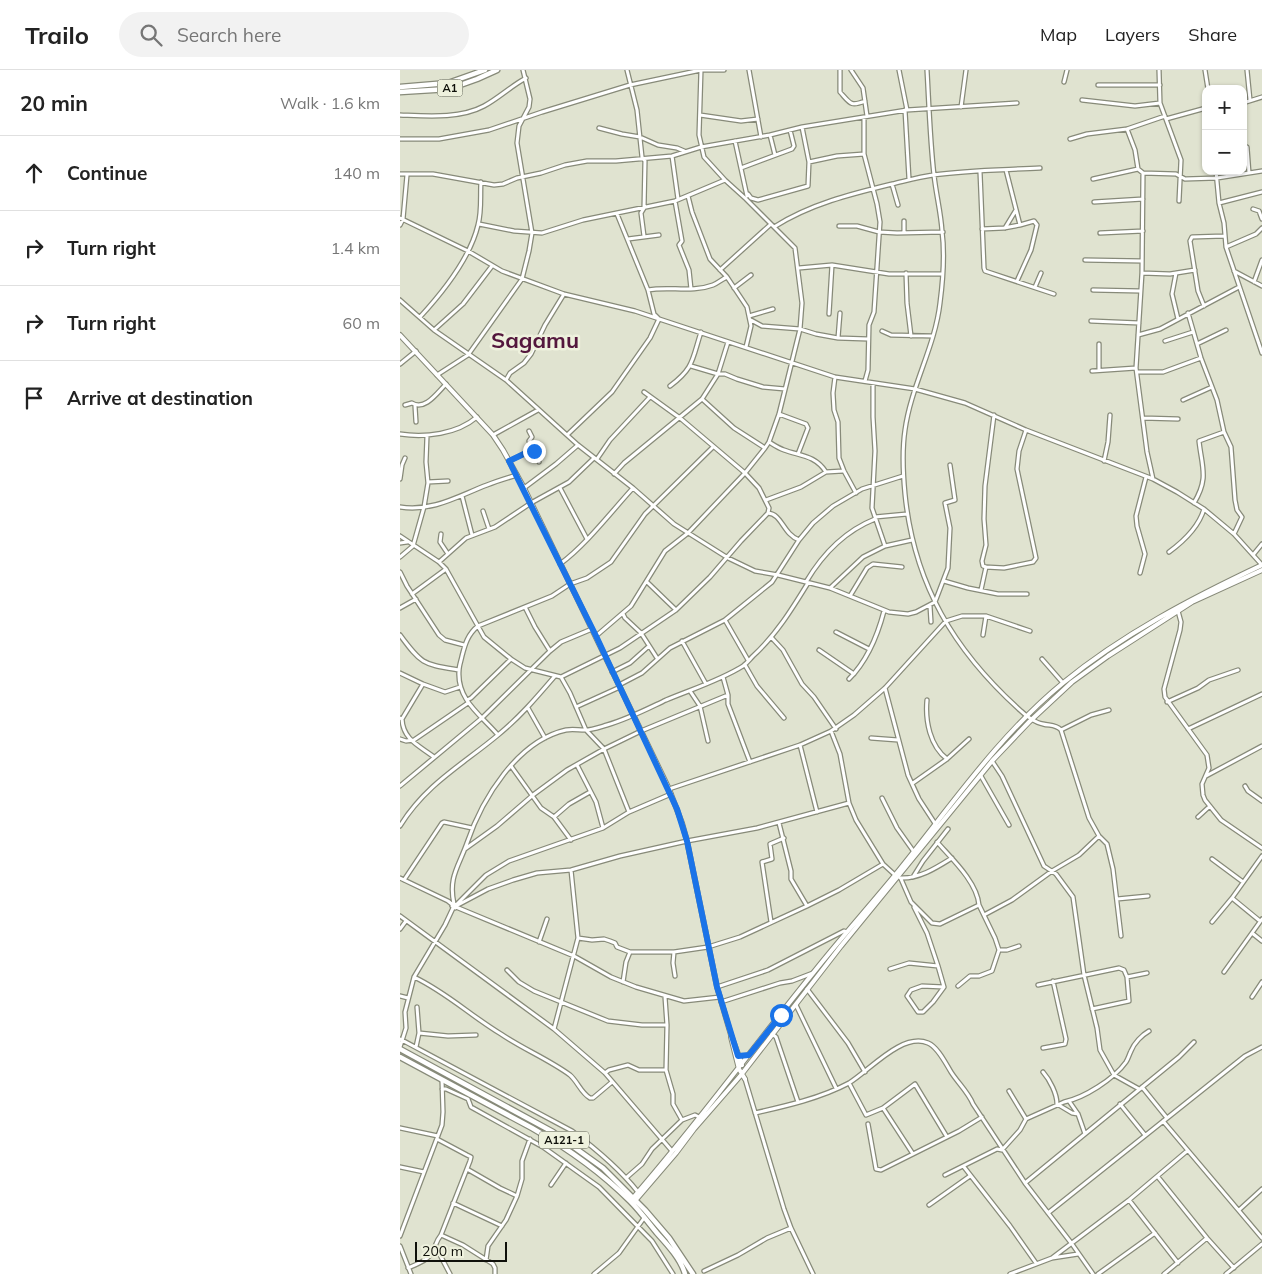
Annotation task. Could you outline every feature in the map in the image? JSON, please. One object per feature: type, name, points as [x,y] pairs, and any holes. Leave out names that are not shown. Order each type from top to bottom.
[{"type":"highway","name":"A1","points":[[400,87],[448,83],[485,70]]},
{"type":"highway","name":"A1","points":[[400,92],[454,87],[497,70]]},
{"type":"highway","name":"A121-1","points":[[400,1048],[415,1058],[553,1132],[604,1168],[669,1238],[693,1274]]},
{"type":"highway","points":[[409,1062],[415,1058]]},
{"type":"highway","name":"A121-1","points":[[400,1059],[442,1079],[553,1140],[602,1175],[633,1200],[644,1218],[665,1242],[685,1274]]},
{"type":"main road","points":[[400,335],[493,435],[509,461],[524,488],[669,789],[687,841],[717,987],[731,1035],[730,1041],[742,1064],[745,1079]]},
{"type":"main road","points":[[633,1200],[739,1069],[813,972],[898,877],[914,852],[986,761],[1027,716],[1063,683],[1096,657],[1190,599],[1262,565]]},
{"type":"main road","points":[[633,1200],[741,1075],[795,1004],[992,761],[1032,719],[1072,682],[1108,656],[1192,602],[1262,570]]},
{"type":"main road","points":[[737,1057],[749,1055]]},
{"type":"main road","points":[[737,1057],[741,1075],[745,1079]]},
{"type":"main road","points":[[734,1074],[737,1057]]},
{"type":"street","points":[[437,374],[453,366],[468,355],[522,279],[532,233],[517,142],[519,126],[529,107],[530,99],[523,70]]},
{"type":"street","points":[[627,70],[637,110],[642,157],[645,161],[644,208],[642,213],[644,236]]},
{"type":"street","points":[[596,636],[623,614],[665,551],[688,532],[745,473],[769,442],[800,329],[802,303],[795,248],[708,162],[701,147],[699,135],[700,70]]},
{"type":"street","points":[[400,139],[439,139],[489,130],[630,85],[700,70],[724,70]]},
{"type":"street","points":[[749,70],[761,137]]},
{"type":"street","points":[[840,70],[840,92],[850,104],[855,105],[865,101]]},
{"type":"street","points":[[851,70],[863,88],[866,117],[864,154],[880,222],[874,312],[869,325],[868,370],[864,381]]},
{"type":"street","points":[[899,70],[906,110],[909,180]]},
{"type":"street","points":[[927,70],[934,174],[942,232],[942,274],[940,305],[933,336],[915,388],[905,430],[904,476],[912,540],[921,569],[935,602],[955,638],[979,668],[1020,710],[1042,724],[1054,725],[1061,730],[1089,818],[1099,836],[1108,844],[1122,936]]},
{"type":"street","points":[[962,107],[966,70]]},
{"type":"street","points":[[1064,82],[1067,70]]},
{"type":"street","points":[[1159,70],[1160,103],[1181,160],[1179,202]]},
{"type":"street","points":[[1205,70],[1207,85]]},
{"type":"street","points":[[1247,70],[1250,100]]},
{"type":"street","points":[[400,115],[445,115],[473,110],[490,102],[526,78]]},
{"type":"street","points":[[1098,85],[1160,85]]},
{"type":"street","points":[[1247,101],[1262,97]]},
{"type":"street","points":[[1082,100],[1135,106],[1160,103]]},
{"type":"street","points":[[400,174],[433,174],[494,185],[503,184],[572,164],[672,156],[701,147],[761,137],[802,127],[906,110],[1017,103]]},
{"type":"street","points":[[1070,139],[1087,134],[1127,129],[1202,109]]},
{"type":"street","points":[[700,116],[741,121],[758,119]]},
{"type":"street","points":[[735,141],[748,194],[751,198],[758,200],[808,186],[809,162],[802,127]]},
{"type":"street","points":[[599,128],[640,137],[658,145],[684,151]]},
{"type":"street","points":[[1127,129],[1138,169]]},
{"type":"street","points":[[741,168],[794,148],[790,130]]},
{"type":"street","points":[[770,135],[774,155]]},
{"type":"street","points":[[1247,147],[1248,173]]},
{"type":"street","points":[[809,162],[837,156],[864,154]]},
{"type":"street","points":[[672,156],[682,241],[679,245],[689,270],[691,289]]},
{"type":"street","points":[[1111,167],[1113,174]]},
{"type":"street","points":[[720,270],[772,226],[814,206],[873,188],[934,174],[1040,168]]},
{"type":"street","points":[[1093,180],[1138,169],[1143,172],[1176,174],[1185,179],[1217,178],[1262,171]]},
{"type":"street","points":[[1006,170],[1020,224]]},
{"type":"street","points":[[980,172],[984,268],[986,271],[1054,294]]},
{"type":"street","points":[[1143,172],[1142,273],[1137,370],[1153,479]]},
{"type":"street","points":[[400,225],[407,175]]},
{"type":"street","points":[[1217,175],[1226,247],[1262,353]]},
{"type":"street","points":[[478,224],[514,231],[542,233],[583,220],[676,200],[725,180]]},
{"type":"street","points":[[420,317],[448,284],[468,251],[478,224],[481,182]]},
{"type":"street","points":[[892,184],[898,205]]},
{"type":"street","points":[[1219,203],[1262,192]]},
{"type":"street","points":[[746,198],[748,194]]},
{"type":"street","points":[[688,196],[710,259],[727,277],[747,307],[751,326],[746,348]]},
{"type":"street","points":[[1094,202],[1143,199]]},
{"type":"street","points":[[1253,209],[1259,211],[1262,219]]},
{"type":"street","points":[[1004,228],[1016,210]]},
{"type":"street","points":[[617,214],[648,290],[654,314],[659,319]]},
{"type":"street","points":[[402,218],[468,251],[492,266],[564,294],[635,311],[835,378],[915,388],[966,402],[1026,430],[1104,462],[1153,479],[1204,509],[1234,534],[1262,565]]},
{"type":"street","points":[[982,229],[1004,228],[1034,220],[1038,225],[1031,250],[1017,281]]},
{"type":"street","points":[[904,221],[904,233]]},
{"type":"street","points":[[839,226],[857,226],[879,232],[942,232]]},
{"type":"street","points":[[1226,247],[1256,234],[1262,228]]},
{"type":"street","points":[[1100,233],[1142,231]]},
{"type":"street","points":[[628,239],[659,235]]},
{"type":"street","points":[[1204,306],[1198,291],[1190,241],[1192,237],[1224,236]]},
{"type":"street","points":[[1085,260],[1142,260]]},
{"type":"street","points":[[1254,282],[1262,260]]},
{"type":"street","points":[[799,268],[832,265],[876,272],[942,274]]},
{"type":"street","points":[[829,314],[832,265]]},
{"type":"street","points":[[434,330],[464,304],[492,266]]},
{"type":"street","points":[[1142,273],[1176,273],[1195,270]]},
{"type":"street","points":[[1233,270],[1262,286]]},
{"type":"street","points":[[906,273],[911,336]]},
{"type":"street","points":[[1035,287],[1041,273]]},
{"type":"street","points":[[1176,273],[1172,294],[1178,319]]},
{"type":"street","points":[[734,288],[751,276]]},
{"type":"street","points":[[648,290],[664,288],[691,289],[713,285],[727,277]]},
{"type":"street","points":[[1138,335],[1160,329],[1239,287]]},
{"type":"street","points":[[1093,290],[1140,291]]},
{"type":"street","points":[[506,380],[510,373],[524,363],[531,354],[545,325],[564,294]]},
{"type":"street","points":[[400,300],[434,330],[506,380],[566,435],[633,488],[674,524],[728,558],[755,571],[830,588],[884,611],[908,614],[930,606],[935,602],[948,568],[950,528],[945,503],[955,500],[950,465]]},
{"type":"street","points":[[750,318],[773,309]]},
{"type":"street","points":[[1188,313],[1201,358],[1217,400],[1224,432],[1231,447],[1235,500],[1237,510],[1242,517],[1234,534]]},
{"type":"street","points":[[838,338],[840,314]]},
{"type":"street","points":[[750,318],[762,326],[800,329],[838,338],[868,339]]},
{"type":"street","points":[[566,435],[612,392],[650,338],[659,319]]},
{"type":"street","points":[[1091,321],[1139,323]]},
{"type":"street","points":[[1197,344],[1226,330]]},
{"type":"street","points":[[882,331],[892,335],[933,336]]},
{"type":"street","points":[[670,386],[686,374],[691,366],[701,332]]},
{"type":"street","points":[[1165,341],[1193,332]]},
{"type":"street","points":[[400,343],[405,340]]},
{"type":"street","points":[[614,474],[702,400],[718,374],[728,342]]},
{"type":"street","points":[[1099,344],[1099,370]]},
{"type":"street","points":[[400,364],[416,351]]},
{"type":"street","points":[[1092,371],[1137,370],[1163,372],[1201,358]]},
{"type":"street","points":[[691,366],[718,374],[725,374],[737,380],[763,387],[785,389]]},
{"type":"street","points":[[835,378],[833,394],[834,410],[838,422],[839,458],[856,493]]},
{"type":"street","points":[[873,382],[875,451],[872,508],[885,546]]},
{"type":"street","points":[[405,405],[412,403],[421,406],[446,383]]},
{"type":"street","points":[[1183,400],[1212,387]]},
{"type":"street","points":[[400,536],[439,562],[446,569],[484,636],[511,659],[525,668],[561,677],[605,657],[676,610],[728,558],[741,540],[768,513],[769,508],[759,488],[745,473],[680,418],[644,392]]},
{"type":"street","points":[[439,562],[460,542],[514,516],[531,503],[569,482],[596,458],[614,435],[650,397]]},
{"type":"street","points":[[702,400],[734,428],[765,448]]},
{"type":"street","points":[[415,405],[416,422]]},
{"type":"street","points":[[493,435],[538,410]]},
{"type":"street","points":[[778,414],[806,424],[808,428],[798,454]]},
{"type":"street","points":[[994,415],[985,486],[984,519],[986,545],[982,563],[986,567],[1004,568],[1033,562],[1036,558],[1017,469],[1019,451],[1026,430]]},
{"type":"street","points":[[1104,462],[1110,415]]},
{"type":"street","points":[[400,434],[427,436],[461,427],[477,417]]},
{"type":"street","points":[[1143,418],[1178,419]]},
{"type":"street","points":[[529,431],[532,437],[529,441],[539,462]]},
{"type":"street","points":[[1194,503],[1204,484],[1199,441],[1224,432]]},
{"type":"street","points":[[400,557],[414,546],[424,507],[428,482],[426,462],[427,436]]},
{"type":"street","points":[[769,442],[782,450],[816,460],[826,472]]},
{"type":"street","points":[[524,488],[578,445]]},
{"type":"street","points":[[498,735],[462,695],[460,687],[459,670],[464,645],[473,630],[478,626],[552,596],[570,584],[587,578],[611,562],[645,514],[713,447]]},
{"type":"street","points":[[509,461],[532,450]]},
{"type":"street","points":[[400,479],[405,458]]},
{"type":"street","points":[[766,500],[800,487],[826,472],[844,471]]},
{"type":"street","points":[[400,507],[413,509],[453,500],[487,484],[517,475]]},
{"type":"street","points":[[576,707],[642,673],[658,658],[682,642],[725,620],[772,582],[799,540],[833,506],[874,485],[904,476]]},
{"type":"street","points":[[1140,573],[1145,554],[1136,516],[1146,477]]},
{"type":"street","points":[[428,482],[448,481]]},
{"type":"street","points":[[560,488],[587,540]]},
{"type":"street","points":[[560,564],[587,540],[633,488]]},
{"type":"street","points":[[462,496],[472,536]]},
{"type":"street","points":[[1169,552],[1182,543],[1201,518],[1204,509]]},
{"type":"street","points":[[483,510],[489,529]]},
{"type":"street","points":[[768,513],[775,514],[785,530],[793,538],[799,540]]},
{"type":"street","points":[[455,906],[454,873],[472,828],[491,790],[510,766],[528,749],[545,738],[565,730],[586,730],[607,725],[633,715],[723,677],[745,664],[788,616],[813,570],[833,547],[855,529],[875,518],[908,514]]},
{"type":"street","points":[[441,534],[440,542],[448,554]]},
{"type":"street","points":[[830,588],[863,557],[885,546],[912,540]]},
{"type":"street","points":[[400,543],[408,542]]},
{"type":"street","points":[[1253,555],[1262,544]]},
{"type":"street","points":[[850,596],[863,573],[873,564],[902,567]]},
{"type":"street","points":[[982,590],[986,567]]},
{"type":"street","points":[[412,594],[446,569]]},
{"type":"street","points":[[400,572],[412,594],[442,638],[464,645]]},
{"type":"street","points":[[944,581],[968,588],[1002,594],[1027,594]]},
{"type":"street","points":[[646,582],[676,610]]},
{"type":"street","points":[[400,608],[416,599]]},
{"type":"street","points":[[930,606],[931,622]]},
{"type":"street","points":[[525,607],[530,620],[550,651]]},
{"type":"street","points":[[849,679],[870,649],[879,629],[884,611]]},
{"type":"street","points":[[1178,611],[1181,622],[1180,630],[1164,689],[1167,702],[1207,755],[1209,764],[1202,789],[1203,795],[1210,806],[1221,820],[1262,848]]},
{"type":"street","points":[[623,614],[641,633],[658,658]]},
{"type":"street","points":[[669,789],[800,745],[836,728],[885,688],[946,621],[962,616],[986,616],[1030,631]]},
{"type":"street","points":[[983,635],[986,616]]},
{"type":"street","points":[[725,620],[748,660]]},
{"type":"street","points":[[400,786],[483,717],[550,651],[562,642],[592,629]]},
{"type":"street","points":[[836,632],[870,649]]},
{"type":"street","points":[[400,635],[422,662],[433,666],[459,670]]},
{"type":"street","points":[[770,637],[783,650],[802,684],[814,697],[836,728]]},
{"type":"street","points":[[682,642],[706,684]]},
{"type":"street","points":[[612,672],[630,663],[649,646]]},
{"type":"street","points":[[819,650],[854,674]]},
{"type":"street","points":[[400,739],[411,741],[467,701],[511,659]]},
{"type":"street","points":[[1042,659],[1063,683]]},
{"type":"street","points":[[745,664],[757,686],[784,718]]},
{"type":"street","points":[[1167,702],[1198,688],[1209,680],[1238,670]]},
{"type":"street","points":[[400,673],[445,692],[460,687]]},
{"type":"street","points":[[400,826],[414,805],[430,788],[498,735],[528,708],[554,676]]},
{"type":"street","points":[[561,677],[586,730],[604,749],[629,812]]},
{"type":"street","points":[[723,677],[728,695],[728,704],[750,762]]},
{"type":"street","points":[[423,684],[401,719],[411,741],[434,757]]},
{"type":"street","points":[[885,688],[905,767],[919,799],[936,825]]},
{"type":"street","points":[[690,691],[700,706],[708,741]]},
{"type":"street","points":[[1188,729],[1262,694]]},
{"type":"street","points":[[465,849],[497,826],[566,770],[641,731],[728,695]]},
{"type":"street","points":[[927,700],[928,729],[940,753],[947,759]]},
{"type":"street","points":[[528,708],[545,738]]},
{"type":"street","points":[[1061,730],[1091,715],[1109,710]]},
{"type":"street","points":[[831,731],[840,754],[849,803],[864,834],[883,864],[898,877],[911,902],[927,934],[944,986]]},
{"type":"street","points":[[871,738],[898,740]]},
{"type":"street","points":[[913,783],[947,759],[969,739]]},
{"type":"street","points":[[400,746],[406,741]]},
{"type":"street","points":[[800,745],[817,812]]},
{"type":"street","points":[[1206,776],[1262,746]]},
{"type":"street","points":[[992,761],[1002,776],[1044,866],[1056,874],[1073,896],[1084,975],[1100,1050],[1114,1075],[1141,1088],[1167,1118]]},
{"type":"street","points":[[577,765],[596,802],[603,828]]},
{"type":"street","points":[[510,766],[545,811],[554,817],[571,840]]},
{"type":"street","points":[[981,776],[1009,825]]},
{"type":"street","points":[[1245,786],[1248,791],[1262,801]]},
{"type":"street","points":[[554,817],[569,804],[590,792]]},
{"type":"street","points":[[400,1048],[408,998],[414,977],[436,942],[455,906],[486,875],[508,860],[603,828],[629,812],[671,794]]},
{"type":"street","points":[[882,798],[897,828],[914,852]]},
{"type":"street","points":[[455,906],[474,898],[488,889],[537,873],[571,870],[620,856],[779,823],[849,803]]},
{"type":"street","points":[[1198,817],[1210,806]]},
{"type":"street","points":[[404,880],[442,823],[472,828]]},
{"type":"street","points":[[779,823],[784,838],[791,879],[807,906]]},
{"type":"street","points":[[913,877],[922,861],[948,829]]},
{"type":"street","points":[[984,915],[1012,900],[1052,871],[1079,856],[1099,836]]},
{"type":"street","points":[[771,922],[762,862],[772,859],[770,844],[784,838]]},
{"type":"street","points":[[937,842],[967,877],[979,899],[979,905],[999,950],[992,971],[979,976],[970,976],[958,986]]},
{"type":"street","points":[[1212,922],[1262,856]]},
{"type":"street","points":[[898,877],[913,877],[941,866],[952,858]]},
{"type":"street","points":[[1212,859],[1243,882]]},
{"type":"street","points":[[578,938],[604,939],[630,952],[674,952],[708,947],[740,937],[807,906],[883,864]]},
{"type":"street","points":[[554,1029],[578,938],[571,870]]},
{"type":"street","points":[[400,878],[455,906],[574,956],[623,982],[684,1001],[720,996]]},
{"type":"street","points":[[1117,899],[1148,896]]},
{"type":"street","points":[[1224,972],[1261,920],[1232,898]]},
{"type":"street","points":[[911,902],[928,920],[935,924],[940,924],[979,905]]},
{"type":"street","points":[[400,916],[554,1029],[605,1073],[672,1152]]},
{"type":"street","points":[[539,942],[547,918]]},
{"type":"street","points":[[400,929],[406,921]]},
{"type":"street","points":[[717,987],[768,970],[844,931],[847,932]]},
{"type":"street","points":[[1252,933],[1262,941]]},
{"type":"street","points":[[999,950],[1007,950],[1019,946]]},
{"type":"street","points":[[623,982],[626,962],[630,952]]},
{"type":"street","points":[[674,952],[675,976]]},
{"type":"street","points":[[890,969],[909,962],[938,966]]},
{"type":"street","points":[[1038,985],[1119,968],[1124,970],[1127,977],[1129,1001],[1092,1009]]},
{"type":"street","points":[[507,970],[534,991],[608,1021],[667,1026]]},
{"type":"street","points":[[722,1002],[780,983],[792,981],[813,972]]},
{"type":"street","points":[[1127,977],[1147,972]]},
{"type":"street","points":[[414,977],[434,986],[503,1036],[519,1043],[572,1077],[583,1093],[590,1098],[593,1098],[612,1082]]},
{"type":"street","points":[[1043,1048],[1065,1044],[1066,1039],[1054,981]]},
{"type":"street","points":[[1252,997],[1262,982]]},
{"type":"street","points":[[922,986],[944,986],[923,1012],[918,1012],[907,996],[911,990],[922,986]]},
{"type":"street","points":[[807,989],[848,1044],[866,1072]]},
{"type":"street","points":[[400,996],[408,998]]},
{"type":"street","points":[[665,996],[667,1026],[666,1070],[673,1094],[673,1104],[682,1120]]},
{"type":"street","points":[[795,1004],[836,1088]]},
{"type":"street","points":[[416,1047],[419,1033],[417,1007]]},
{"type":"street","points":[[1002,1150],[1020,1130],[1026,1119],[1058,1104],[1071,1101],[1100,1086],[1114,1075],[1127,1061],[1131,1049],[1149,1031]]},
{"type":"street","points":[[419,1033],[448,1036],[476,1035]]},
{"type":"street","points":[[772,1034],[776,1037],[798,1102]]},
{"type":"street","points":[[401,1040],[572,1131],[592,1146],[638,1192]]},
{"type":"street","points":[[755,1113],[798,1102],[849,1083],[866,1072],[878,1059],[903,1046],[912,1042],[928,1043],[935,1049],[982,1117],[1002,1150],[1093,1274]]},
{"type":"street","points":[[1025,1182],[1141,1088],[1194,1042]]},
{"type":"street","points":[[1048,1213],[1245,1056],[1262,1047]]},
{"type":"street","points":[[605,1073],[609,1070],[628,1066],[639,1070],[666,1070]]},
{"type":"street","points":[[1043,1072],[1052,1086],[1058,1104],[1072,1113],[1078,1114]]},
{"type":"street","points":[[400,1236],[442,1125],[442,1079]]},
{"type":"street","points":[[745,1079],[791,1228],[814,1274]]},
{"type":"street","points":[[849,1083],[866,1115],[883,1108],[915,1084],[947,1137]]},
{"type":"street","points":[[442,1089],[468,1099],[471,1107],[530,1139],[600,1187],[652,1241],[673,1274]]},
{"type":"street","points":[[1009,1091],[1026,1119]]},
{"type":"street","points":[[1069,1101],[1078,1114],[1084,1134]]},
{"type":"street","points":[[1120,1104],[1145,1136]]},
{"type":"street","points":[[883,1108],[913,1154]]},
{"type":"street","points":[[626,1178],[642,1164],[652,1149],[682,1120],[696,1115],[699,1117]]},
{"type":"street","points":[[868,1124],[876,1169],[881,1170],[982,1117]]},
{"type":"street","points":[[1163,1122],[1262,1238]]},
{"type":"street","points":[[400,1128],[437,1137],[470,1157],[467,1170],[433,1252],[420,1263],[408,1268]]},
{"type":"street","points":[[486,1260],[488,1246],[502,1226],[517,1196],[522,1179],[522,1161],[530,1139]]},
{"type":"street","points":[[944,1175],[964,1167],[997,1149],[1002,1150]]},
{"type":"street","points":[[1052,1258],[1130,1200],[1187,1151]]},
{"type":"street","points":[[551,1185],[566,1163]]},
{"type":"street","points":[[400,1167],[424,1172]]},
{"type":"street","points":[[964,1167],[1010,1226],[1036,1264]]},
{"type":"street","points":[[467,1170],[517,1196]]},
{"type":"street","points":[[929,1205],[970,1176]]},
{"type":"street","points":[[1158,1177],[1234,1268]]},
{"type":"street","points":[[1239,1210],[1262,1189]]},
{"type":"street","points":[[1130,1200],[1178,1263]]},
{"type":"street","points":[[453,1203],[502,1226]]},
{"type":"street","points":[[594,1274],[619,1253],[644,1218]]},
{"type":"street","points":[[704,1271],[738,1255],[767,1238],[791,1228]]},
{"type":"street","points":[[1098,1274],[1155,1233]]},
{"type":"street","points":[[441,1235],[463,1245],[493,1264],[495,1274]]},
{"type":"street","points":[[1164,1274],[1207,1238]]},
{"type":"street","points":[[1226,1274],[1262,1244]]},
{"type":"street","points":[[400,1246],[410,1274]]},
{"type":"street","points":[[433,1252],[439,1253],[450,1274]]},
{"type":"street","points":[[1010,1274],[1052,1258],[1078,1254]]},
{"type":"district","name":"Sagamu","points":[[535,340]]},
{"type":"route","points":[[534,451],[532,450],[509,461],[596,636],[677,809],[687,841],[717,987],[738,1056],[749,1055],[781,1015]]}]
